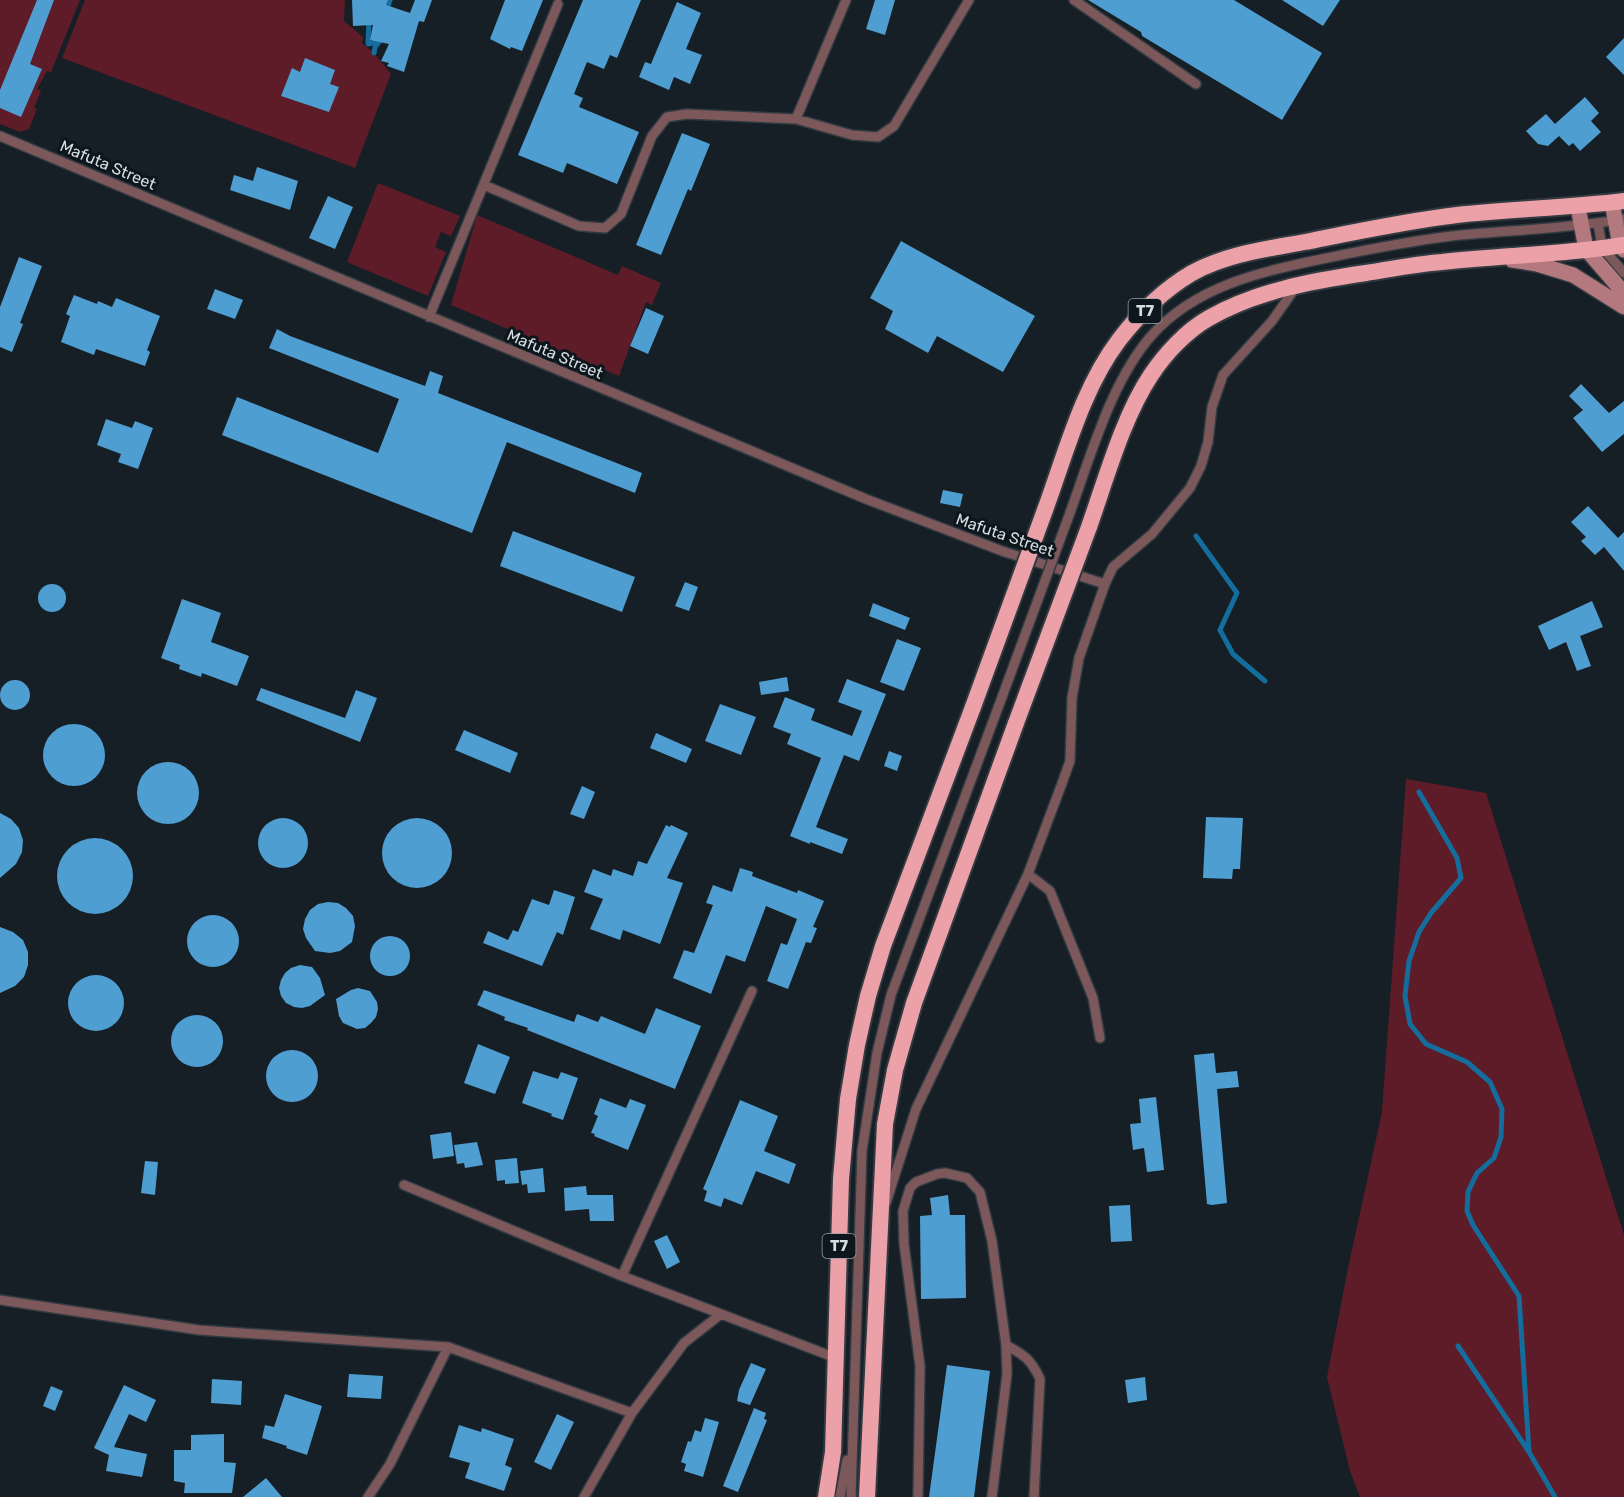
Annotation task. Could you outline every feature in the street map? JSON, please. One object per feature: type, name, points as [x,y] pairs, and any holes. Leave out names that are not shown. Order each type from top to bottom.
[{"type":"highway","name":"T7","points":[[826,1497],[833,1452],[843,1144],[857,1045],[868,996],[883,946],[1080,412],[1096,378],[1119,341],[1144,311],[1164,292],[1218,261],[1351,233],[1457,215],[1618,202]]},
{"type":"highway","points":[[1297,286],[1341,276],[1443,262],[1623,247]]},
{"type":"highway","name":"T7","points":[[867,1497],[885,1124],[895,1070],[915,1003],[1120,439],[1139,396],[1151,375],[1178,342],[1207,319],[1249,299],[1297,286]]},
{"type":"main road","name":"T7","points":[[1618,202],[1623,247]]},
{"type":"main road","points":[[1578,207],[1581,225],[1624,293]]},
{"type":"main road","points":[[1497,258],[1537,264],[1573,274],[1624,307]]},
{"type":"lane","points":[[796,119],[846,0]]},
{"type":"lane","points":[[484,184],[579,226],[605,228],[621,214],[652,136],[667,117],[687,114],[796,119],[852,135],[878,137],[894,126],[969,0]]},
{"type":"lane","points":[[1074,0],[1196,84]]},
{"type":"lane","points":[[429,317],[558,4]]},
{"type":"lane","name":"Mafuta Street","points":[[0,136],[866,499],[1002,551],[1105,584]]},
{"type":"lane","points":[[851,1497],[862,1151],[877,1053],[891,995],[1107,412],[1130,364],[1151,336],[1172,315],[1200,297],[1268,270],[1346,254],[1450,237],[1620,220]]},
{"type":"lane","points":[[1598,223],[1594,248],[1624,273]]},
{"type":"lane","points":[[880,1223],[916,1109],[1028,874],[1070,761],[1072,698],[1078,658],[1105,584],[1113,567],[1152,534],[1190,488],[1201,466],[1208,442],[1212,407],[1223,375],[1272,321],[1297,286]]},
{"type":"lane","points":[[1028,874],[1050,891],[1093,999],[1100,1038]]},
{"type":"lane","points":[[622,1276],[752,991]]},
{"type":"lane","points":[[918,1497],[920,1366],[904,1244],[903,1211],[910,1188],[916,1182],[937,1174],[955,1174],[967,1178],[980,1192],[992,1240],[1006,1345],[1007,1374],[992,1497]]},
{"type":"lane","points":[[404,1185],[622,1276],[836,1358]]},
{"type":"lane","points":[[0,1300],[199,1330],[448,1347],[632,1413]]},
{"type":"lane","points":[[584,1497],[632,1413],[684,1343],[721,1314]]},
{"type":"lane","points":[[1006,1345],[1027,1357],[1040,1379],[1041,1395],[1034,1497]]},
{"type":"lane","points":[[368,1497],[390,1464],[448,1347]]},
{"type":"lane","points":[[840,1497],[854,1410]]},
{"type":"shaded area","points":[[0,0],[80,0],[51,72],[47,71],[37,89],[41,91],[29,129],[20,132],[0,124]]},
{"type":"shaded area","points":[[85,0],[345,0],[344,21],[363,37],[362,43],[374,53],[391,74],[355,168],[62,58]]},
{"type":"shaded area","points":[[378,183],[460,216],[451,236],[441,232],[435,247],[446,252],[428,296],[347,262]]},
{"type":"shaded area","points":[[477,215],[618,275],[622,266],[661,283],[652,305],[646,302],[619,376],[451,305]]},
{"type":"shaded area","points":[[1406,779],[1486,793],[1624,1235],[1624,1497],[1360,1497],[1350,1471],[1327,1377],[1382,1112]]},
{"type":"building","points":[[37,0],[54,0],[30,64],[42,69],[21,117],[0,108],[0,90]]},
{"type":"building","points":[[352,0],[388,0],[386,5],[410,13],[415,0],[432,0],[424,22],[419,21],[404,72],[387,66],[389,63],[381,61],[389,44],[370,40],[373,25],[353,26]]},
{"type":"building","points":[[505,0],[543,0],[522,51],[511,47],[510,49],[490,39]]},
{"type":"building","points":[[583,0],[641,0],[617,58],[610,55],[604,69],[587,62],[574,94],[583,98],[579,107],[639,132],[617,184],[567,163],[563,173],[518,155]]},
{"type":"building","points":[[875,0],[895,0],[885,35],[866,29]]},
{"type":"building","points":[[1088,0],[1234,0],[1322,53],[1282,120],[1142,36],[1141,32]]},
{"type":"building","points":[[1282,0],[1340,0],[1323,26]]},
{"type":"building","points":[[677,2],[701,13],[686,49],[702,55],[690,84],[674,77],[669,90],[639,77],[645,62],[651,64]]},
{"type":"building","points":[[1624,38],[1624,75],[1606,57]]},
{"type":"building","points":[[305,58],[335,70],[330,84],[339,87],[329,112],[281,96],[292,68],[300,72]]},
{"type":"building","points":[[1585,97],[1599,113],[1591,121],[1601,132],[1580,151],[1573,143],[1569,146],[1559,136],[1548,146],[1538,144],[1526,131],[1546,114],[1555,124]]},
{"type":"building","points":[[682,133],[710,144],[691,191],[688,189],[661,255],[636,245]]},
{"type":"building","points":[[257,167],[298,181],[290,210],[230,190],[234,175],[253,181]]},
{"type":"building","points":[[328,196],[353,207],[335,249],[309,238]]},
{"type":"building","points":[[901,241],[1035,316],[1003,372],[937,336],[928,353],[885,329],[893,311],[870,298]]},
{"type":"building","points":[[19,257],[42,266],[20,323],[23,324],[12,352],[0,347],[0,307]]},
{"type":"building","points":[[215,289],[243,300],[235,319],[207,309]]},
{"type":"building","points":[[74,295],[112,307],[116,298],[160,316],[147,350],[150,352],[145,366],[96,349],[94,355],[61,342],[70,316],[66,314]]},
{"type":"building","points":[[646,308],[664,316],[648,354],[630,346]]},
{"type":"building","points":[[277,329],[290,336],[425,386],[430,371],[443,376],[438,393],[642,473],[635,493],[507,442],[472,533],[222,435],[237,397],[378,453],[399,399],[269,348]]},
{"type":"building","points":[[1581,384],[1609,413],[1624,401],[1624,434],[1602,452],[1573,418],[1583,410],[1569,396]]},
{"type":"building","points":[[106,419],[132,428],[135,421],[153,428],[138,469],[118,462],[121,454],[97,445]]},
{"type":"building","points":[[943,490],[963,494],[960,507],[940,503]]},
{"type":"building","points":[[1588,506],[1618,538],[1624,532],[1624,571],[1604,547],[1595,555],[1581,541],[1586,537],[1571,522]]},
{"type":"building","points":[[513,531],[635,577],[622,612],[500,566]]},
{"type":"building","points":[[685,582],[698,587],[689,611],[675,606]]},
{"type":"building","points":[[52,584],[62,588],[66,598],[62,608],[52,612],[42,608],[38,598],[42,588]]},
{"type":"building","points":[[182,599],[221,613],[211,642],[249,656],[237,686],[202,673],[201,677],[179,669],[180,665],[161,658]]},
{"type":"building","points":[[1592,601],[1603,627],[1580,636],[1591,666],[1577,671],[1566,642],[1549,650],[1538,626]]},
{"type":"building","points":[[873,603],[910,618],[905,630],[869,616]]},
{"type":"building","points":[[897,639],[921,648],[904,691],[880,682]]},
{"type":"building","points":[[787,677],[789,691],[761,695],[759,682]]},
{"type":"building","points":[[847,679],[886,694],[859,761],[844,755],[816,827],[848,839],[842,854],[790,836],[821,758],[787,744],[791,734],[773,727],[785,697],[815,709],[811,720],[852,736],[862,711],[838,702]]},
{"type":"building","points":[[15,680],[26,684],[30,695],[26,706],[15,710],[4,706],[0,695],[4,684]]},
{"type":"building","points":[[261,688],[345,718],[356,690],[377,698],[360,742],[256,700]]},
{"type":"building","points":[[720,704],[756,717],[741,755],[705,741]]},
{"type":"building","points":[[74,724],[86,726],[96,733],[103,743],[105,755],[103,767],[96,777],[86,784],[74,786],[62,784],[52,777],[45,767],[43,755],[45,743],[52,733],[62,726]]},
{"type":"building","points":[[464,730],[518,753],[510,773],[455,750]]},
{"type":"building","points":[[656,733],[692,749],[686,763],[650,748]]},
{"type":"building","points":[[889,751],[902,756],[897,771],[884,766]]},
{"type":"building","points":[[162,762],[174,762],[190,771],[197,781],[199,793],[197,805],[190,815],[174,824],[162,824],[151,819],[142,810],[137,799],[137,787],[142,776],[151,767]]},
{"type":"building","points":[[582,786],[595,792],[584,819],[570,814]]},
{"type":"building","points":[[0,813],[11,819],[19,828],[23,840],[22,852],[16,864],[0,878]]},
{"type":"building","points":[[1206,817],[1243,818],[1240,869],[1233,869],[1232,879],[1203,878]]},
{"type":"building","points":[[278,818],[288,818],[301,825],[308,838],[308,848],[301,861],[288,868],[278,868],[269,864],[262,857],[258,848],[258,838],[262,829],[269,822]]},
{"type":"building","points":[[417,818],[430,821],[442,828],[449,840],[452,853],[449,866],[442,878],[430,885],[417,888],[404,885],[392,878],[385,866],[382,853],[385,840],[392,828],[404,821]]},
{"type":"building","points":[[666,825],[688,833],[667,878],[683,883],[660,944],[623,930],[620,940],[590,929],[603,899],[584,892],[593,869],[611,876],[613,869],[633,876],[638,861],[647,864]]},
{"type":"building","points":[[103,838],[116,844],[127,855],[133,868],[131,891],[116,908],[103,914],[87,914],[74,908],[59,891],[57,868],[63,855],[80,840]]},
{"type":"building","points":[[740,868],[753,872],[752,876],[797,893],[798,890],[824,901],[813,927],[817,928],[811,943],[806,942],[788,989],[767,981],[781,943],[787,945],[797,919],[766,906],[745,962],[726,955],[711,994],[673,978],[684,950],[694,953],[713,905],[706,903],[713,885],[732,892]]},
{"type":"building","points":[[554,890],[575,897],[563,935],[557,932],[542,966],[483,943],[488,931],[508,940],[513,930],[518,932],[532,899],[549,905]]},
{"type":"building","points":[[338,903],[346,908],[353,916],[355,926],[352,942],[340,951],[330,953],[315,951],[303,929],[310,910],[318,904]]},
{"type":"building","points":[[208,915],[218,915],[232,922],[239,941],[232,960],[218,967],[208,967],[198,963],[191,956],[187,946],[187,936],[191,926],[198,919]]},
{"type":"building","points":[[0,927],[13,932],[23,940],[28,952],[28,965],[24,977],[15,986],[0,993]]},
{"type":"building","points":[[390,936],[398,937],[404,942],[409,948],[409,964],[404,970],[398,975],[390,976],[382,975],[376,970],[371,964],[370,956],[371,948],[376,942],[382,937]]},
{"type":"building","points":[[300,965],[312,967],[320,978],[325,995],[310,1006],[302,1008],[286,1003],[279,988],[285,973]]},
{"type":"building","points":[[96,975],[107,977],[116,983],[122,992],[124,1003],[122,1014],[116,1023],[107,1029],[96,1031],[85,1029],[76,1023],[70,1014],[68,1003],[70,992],[76,983],[85,977]]},
{"type":"building","points":[[358,988],[370,991],[377,1002],[378,1009],[371,1023],[365,1028],[357,1029],[343,1023],[339,1016],[336,999]]},
{"type":"building","points":[[484,990],[574,1022],[577,1014],[598,1022],[601,1016],[645,1034],[656,1008],[701,1026],[675,1089],[504,1020],[505,1017],[477,1005]]},
{"type":"building","points":[[197,1015],[211,1019],[219,1027],[223,1041],[219,1055],[211,1063],[197,1067],[183,1063],[175,1055],[171,1041],[175,1027],[183,1019]]},
{"type":"building","points":[[478,1044],[510,1057],[495,1094],[464,1083]]},
{"type":"building","points":[[292,1050],[302,1052],[310,1058],[316,1066],[318,1076],[316,1086],[310,1094],[302,1100],[292,1102],[282,1100],[274,1094],[268,1086],[266,1076],[268,1066],[274,1058],[282,1052]]},
{"type":"building","points":[[1214,1053],[1216,1073],[1237,1071],[1239,1087],[1217,1089],[1227,1203],[1212,1205],[1207,1204],[1194,1055]]},
{"type":"building","points":[[533,1071],[558,1079],[561,1072],[578,1078],[563,1120],[522,1103]]},
{"type":"building","points":[[1156,1097],[1164,1170],[1147,1172],[1144,1148],[1133,1150],[1130,1124],[1141,1123],[1139,1099]]},
{"type":"building","points":[[600,1098],[626,1108],[630,1099],[646,1105],[628,1150],[591,1133],[598,1116],[594,1114]]},
{"type":"building","points":[[740,1100],[778,1116],[764,1151],[796,1164],[789,1184],[756,1171],[742,1205],[724,1198],[721,1207],[704,1201],[707,1191],[703,1189]]},
{"type":"building","points":[[451,1132],[454,1156],[433,1159],[430,1135]]},
{"type":"building","points":[[477,1142],[483,1165],[465,1168],[464,1163],[457,1164],[454,1145]]},
{"type":"building","points":[[517,1158],[519,1183],[505,1184],[505,1180],[497,1181],[495,1160]]},
{"type":"building","points":[[145,1161],[158,1162],[155,1195],[141,1193]]},
{"type":"building","points":[[543,1168],[545,1192],[528,1193],[527,1184],[522,1185],[520,1171]]},
{"type":"building","points":[[586,1186],[587,1195],[613,1195],[614,1221],[590,1221],[589,1209],[565,1211],[564,1188]]},
{"type":"building","points":[[948,1195],[950,1215],[965,1215],[966,1298],[921,1299],[920,1216],[932,1215],[930,1198]]},
{"type":"building","points":[[1130,1205],[1132,1241],[1111,1242],[1109,1206]]},
{"type":"building","points":[[667,1235],[680,1262],[667,1269],[654,1241]]},
{"type":"building","points":[[751,1363],[766,1369],[750,1405],[737,1401],[739,1390]]},
{"type":"building","points":[[947,1365],[990,1371],[974,1497],[929,1497]]},
{"type":"building","points":[[349,1374],[383,1376],[381,1399],[347,1397]]},
{"type":"building","points":[[1145,1377],[1147,1400],[1128,1403],[1125,1380]]},
{"type":"building","points":[[212,1379],[242,1381],[241,1405],[211,1403]]},
{"type":"building","points":[[124,1385],[156,1400],[146,1422],[129,1414],[114,1447],[147,1454],[142,1477],[106,1471],[109,1455],[94,1448]]},
{"type":"building","points":[[51,1386],[63,1391],[55,1411],[43,1406]]},
{"type":"building","points":[[285,1394],[322,1406],[307,1455],[262,1438],[265,1425],[274,1427]]},
{"type":"building","points":[[754,1408],[766,1413],[764,1419],[767,1420],[738,1492],[723,1486]]},
{"type":"building","points":[[557,1414],[574,1422],[551,1470],[534,1462]]},
{"type":"building","points":[[705,1418],[719,1422],[703,1477],[684,1471],[686,1464],[681,1462],[688,1441],[691,1442],[695,1430],[701,1432]]},
{"type":"building","points":[[459,1425],[481,1432],[482,1428],[514,1439],[505,1465],[512,1468],[504,1491],[465,1478],[470,1463],[449,1457]]},
{"type":"building","points":[[224,1434],[224,1462],[236,1463],[232,1493],[184,1493],[185,1483],[174,1481],[174,1450],[191,1450],[191,1435]]},
{"type":"building","points":[[266,1478],[282,1497],[243,1497]]},
{"type":"waterway","points":[[386,13],[390,0]]},
{"type":"waterway","points":[[369,20],[368,44],[380,41],[374,53]]},
{"type":"waterway","points":[[1196,536],[1237,593],[1220,630],[1233,654],[1265,681]]},
{"type":"waterway","points":[[1419,792],[1457,858],[1461,878],[1431,913],[1419,932],[1409,961],[1405,996],[1410,1024],[1426,1044],[1467,1062],[1490,1082],[1502,1109],[1501,1137],[1494,1158],[1477,1173],[1468,1192],[1467,1211],[1473,1225],[1519,1296],[1529,1452]]},
{"type":"waterway","points":[[1458,1346],[1529,1452],[1555,1497]]}]
